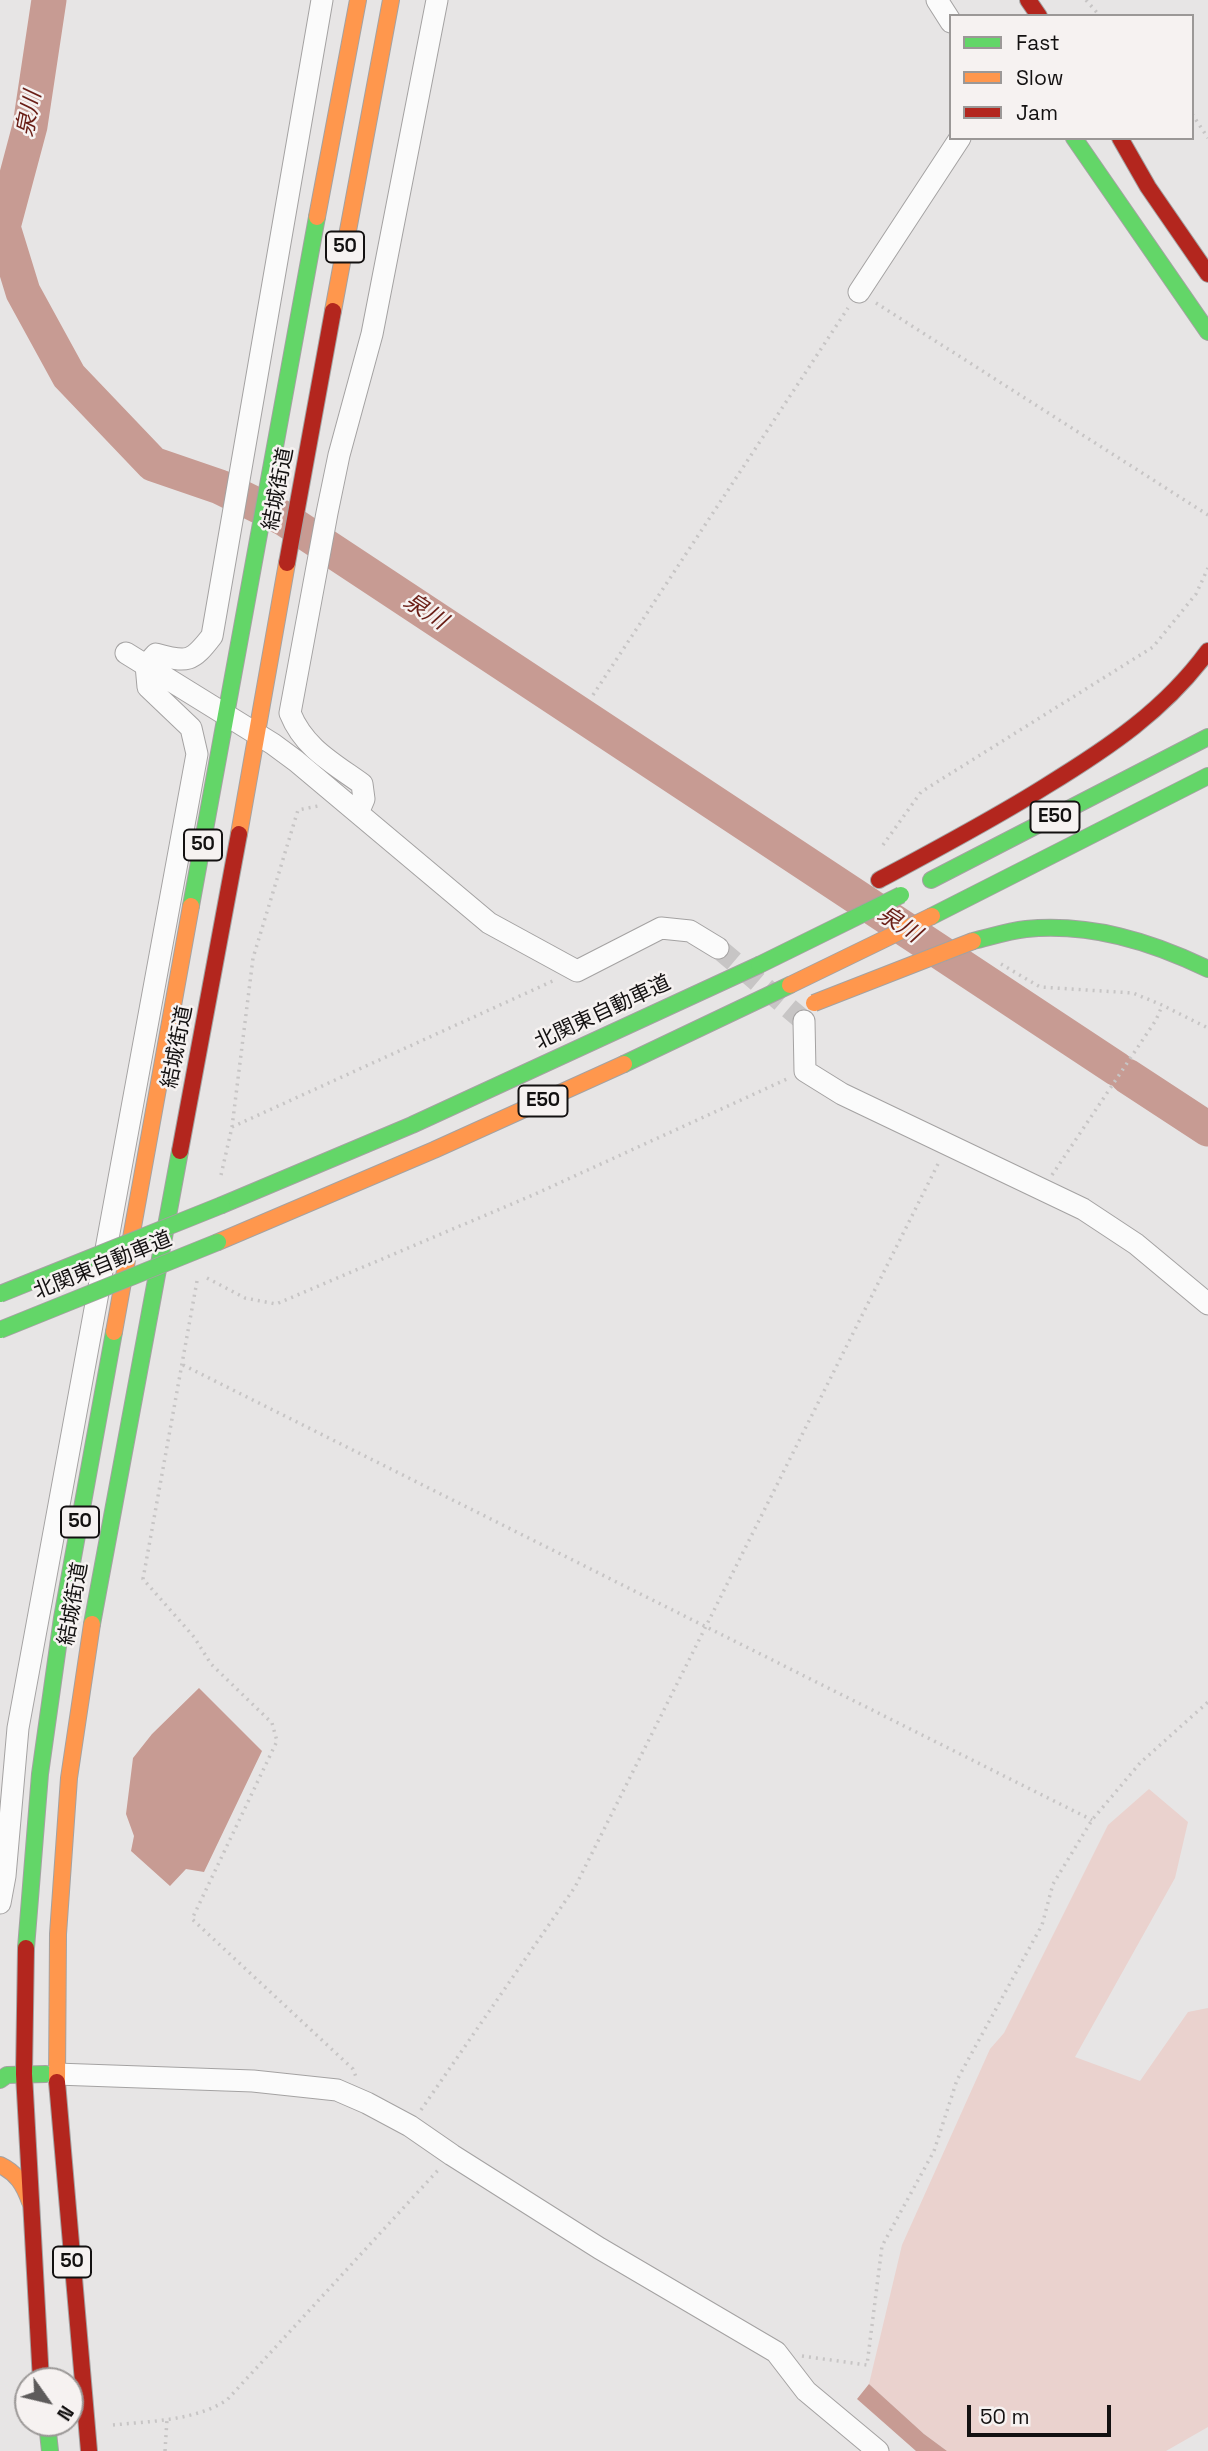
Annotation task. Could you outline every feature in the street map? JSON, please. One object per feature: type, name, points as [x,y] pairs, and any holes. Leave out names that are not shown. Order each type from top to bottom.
[{"type":"main road","name":"結城街道","points":[[23,2074],[27,1918],[40,1774],[62,1618],[358,0]]},
{"type":"main road","name":"結城街道","points":[[56,2074],[58,1934],[68,1791],[92,1622],[258,735],[288,556],[391,0]]},
{"type":"main road","points":[[1075,140],[1208,332]]},
{"type":"main road","points":[[1120,140],[1148,187],[1208,274]]},
{"type":"main road","points":[[874,883],[1025,799],[1138,728],[1169,699],[1208,651]]},
{"type":"main road","name":"北関東自動車道","points":[[0,1294],[412,1125],[758,965],[901,895],[1208,737]]},
{"type":"main road","name":"北関東自動車道","points":[[0,1330],[294,1211],[573,1088],[932,916],[1208,776]]},
{"type":"main road","points":[[802,1013],[973,942],[1024,929],[1056,928],[1113,933],[1163,947],[1208,969]]},
{"type":"main road","points":[[533,1068],[744,954]]},
{"type":"main road","points":[[294,1211],[514,1131]]},
{"type":"main road","points":[[0,2080],[7,2076],[23,2074],[56,2074]]},
{"type":"main road","name":"50","points":[[23,2074],[40,2367]]},
{"type":"main road","name":"50","points":[[56,2074],[89,2451]]},
{"type":"main road","points":[[0,2165],[23,2182],[30,2203]]},
{"type":"street","points":[[0,1903],[5,1876],[18,1728],[197,754],[191,728],[148,687],[146,665],[156,654],[178,660],[197,655],[212,636],[322,0]]},
{"type":"street","points":[[358,813],[364,799],[362,784],[310,746],[297,731],[290,713],[327,513],[339,455],[372,334],[437,0]]},
{"type":"street","points":[[937,0],[949,19]]},
{"type":"street","points":[[859,292],[959,140]]},
{"type":"street","points":[[279,247],[311,252]]},
{"type":"street","points":[[256,384],[285,388]]},
{"type":"street","points":[[126,653],[296,761],[489,923],[577,971],[661,928],[690,931],[718,948]]},
{"type":"street","points":[[802,1013],[805,1071],[842,1094],[1083,1209],[1136,1244],[1208,1304]]},
{"type":"street","points":[[56,2074],[254,2081],[337,2091],[367,2103],[410,2126],[598,2248],[776,2352],[806,2391],[878,2451]]},
{"type":"path","points":[[1086,0],[1098,14]]},
{"type":"path","points":[[1194,117],[1208,138]]},
{"type":"path","points":[[593,695],[859,292],[1208,515]]},
{"type":"path","points":[[328,813],[317,805],[298,810],[253,958],[232,1127],[577,971]]},
{"type":"path","points":[[1043,1188],[1156,1020],[1162,1005]]},
{"type":"path","points":[[367,2103],[353,2069],[192,1919],[277,1741],[272,1723],[211,1664],[194,1637],[143,1579],[183,1365],[193,1294],[199,1273],[245,1298],[276,1304],[533,1195],[805,1071]]},
{"type":"path","points":[[410,2126],[575,1887],[947,1146]]},
{"type":"path","points":[[183,1365],[1092,1820]]},
{"type":"path","points":[[776,2352],[867,2365],[882,2246],[934,2151],[957,2080],[1042,1925],[1053,1884],[1092,1820],[1140,1763],[1208,1702]]},
{"type":"path","points":[[111,2426],[167,2419],[215,2408],[227,2400],[452,2155]]},
{"type":"path","points":[[165,2451],[167,2419]]},
{"type":"shaded area","points":[[199,1688],[262,1751],[204,1872],[186,1869],[170,1886],[131,1851],[134,1836],[126,1814],[133,1758],[152,1734]]},
{"type":"shaded area","points":[[1149,1789],[1188,1822],[1175,1878],[1075,2057],[1140,2081],[1188,2012],[1208,2008],[1208,2427],[1166,2451],[947,2451],[869,2384],[902,2245],[990,2049],[1004,2033],[1108,1825]]},
{"type":"shaded area","points":[[869,2384],[947,2451],[916,2451],[857,2399]]},
{"type":"waterway","name":"泉川","points":[[49,0],[30,126],[3,227],[23,292],[69,376],[153,464],[220,487],[283,518],[1117,1069]]},
{"type":"waterway","name":"泉川","points":[[1127,1076],[1208,1129]]},
{"type":"tunnel","points":[[718,948],[804,1021]]},
{"type":"traffic: fast","points":[[1075,140],[1208,332]]},
{"type":"traffic: fast","points":[[191,906],[317,217]]},
{"type":"traffic: fast","points":[[931,880],[1208,737]]},
{"type":"traffic: fast","points":[[932,916],[1208,776]]},
{"type":"traffic: fast","points":[[759,965],[901,895]]},
{"type":"traffic: fast","points":[[973,941],[1026,929],[1073,929],[1142,942],[1208,969]]},
{"type":"traffic: fast","points":[[222,1205],[412,1125],[759,965]]},
{"type":"traffic: fast","points":[[624,1064],[790,985]]},
{"type":"traffic: fast","points":[[92,1624],[180,1151]]},
{"type":"traffic: fast","points":[[0,1294],[222,1205]]},
{"type":"traffic: fast","points":[[0,1330],[218,1242]]},
{"type":"traffic: fast","points":[[26,1948],[40,1774],[62,1618],[114,1332]]},
{"type":"traffic: fast","points":[[0,2080],[7,2075],[46,2074]]},
{"type":"traffic: fast","points":[[48,2437],[50,2451]]},
{"type":"traffic: slow","points":[[317,217],[358,0]]},
{"type":"traffic: slow","points":[[333,311],[391,0]]},
{"type":"traffic: slow","points":[[239,834],[287,563]]},
{"type":"traffic: slow","points":[[114,1332],[191,906]]},
{"type":"traffic: slow","points":[[790,985],[932,916]]},
{"type":"traffic: slow","points":[[814,1003],[973,941]]},
{"type":"traffic: slow","points":[[218,1242],[434,1150],[624,1064]]},
{"type":"traffic: slow","points":[[57,2082],[58,1934],[69,1778],[92,1624]]},
{"type":"traffic: slow","points":[[0,2165],[19,2180],[30,2202]]},
{"type":"traffic: jam","points":[[1028,0],[1038,14]]},
{"type":"traffic: jam","points":[[1121,140],[1148,187],[1208,274]]},
{"type":"traffic: jam","points":[[287,563],[333,311]]},
{"type":"traffic: jam","points":[[879,880],[1005,811],[1113,742],[1173,692],[1208,651]]},
{"type":"traffic: jam","points":[[180,1151],[239,834]]},
{"type":"traffic: jam","points":[[26,1948],[24,2074],[40,2367]]},
{"type":"traffic: jam","points":[[57,2082],[89,2451]]}]
